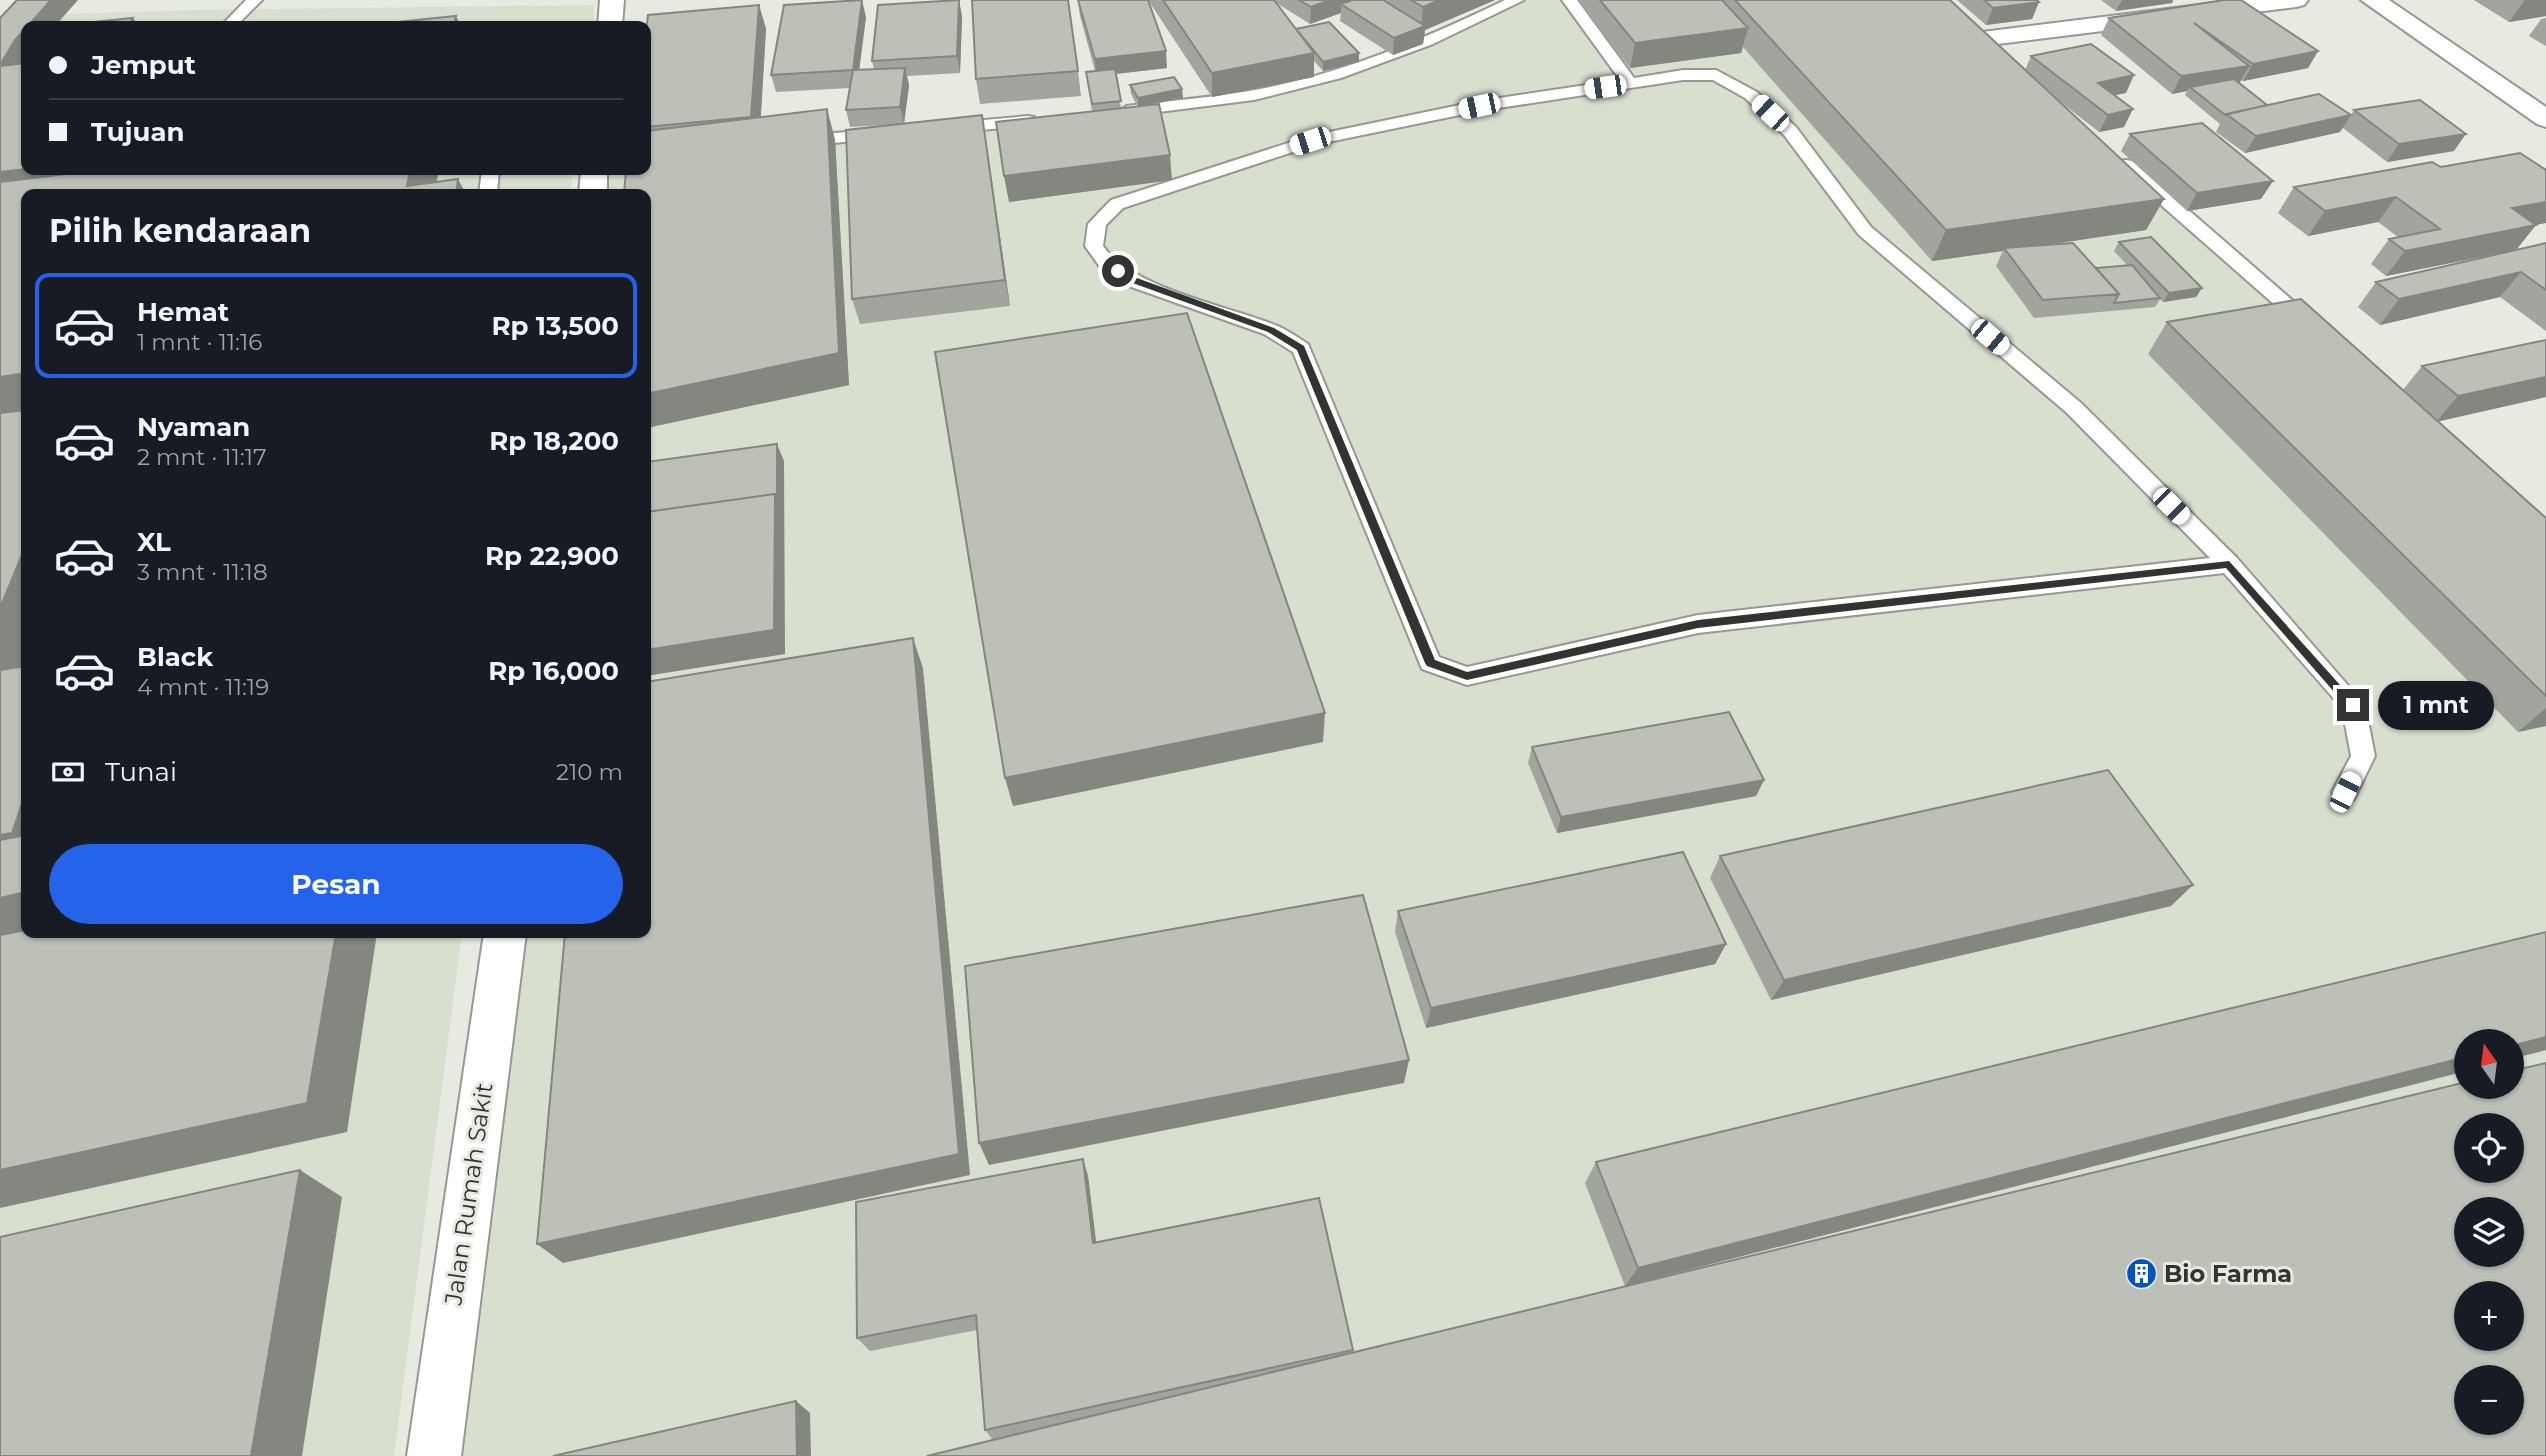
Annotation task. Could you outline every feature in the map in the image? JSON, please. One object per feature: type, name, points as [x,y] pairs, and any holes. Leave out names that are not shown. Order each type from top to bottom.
[{"type":"street","points":[[610,21],[612,0]]},
{"type":"street","points":[[1977,34],[2296,0]]},
{"type":"street","points":[[2373,0],[2546,119]]},
{"type":"street","name":"Jalan Rumah Sakit","points":[[433,1456],[504,938]]},
{"type":"lane","points":[[233,21],[254,0]]},
{"type":"lane","points":[[1115,113],[1270,93],[1299,85],[1384,60],[1430,42],[1517,0]]},
{"type":"lane","points":[[1569,0],[1630,83]]},
{"type":"lane","points":[[1977,34],[2003,57]]},
{"type":"lane","points":[[2229,564],[1698,624],[1467,676],[1430,663],[1301,348],[1271,330],[1130,280],[1106,263],[1094,246],[1097,224],[1117,204],[1310,141],[1479,106],[1682,75],[1716,75],[1751,95],[1790,131],[1866,231],[2074,408],[2229,564],[2353,705],[2363,756],[2345,792]]},
{"type":"lane","points":[[937,129],[1046,119]]},
{"type":"lane","points":[[789,143],[896,132]]},
{"type":"lane","points":[[2107,148],[2325,339]]},
{"type":"shaded area","points":[[1507,0],[1948,0],[2546,554],[2546,1456],[450,1456],[505,938],[651,938],[651,189],[586,189],[587,175],[651,175],[651,155],[1238,99],[1353,63]]},
{"type":"shaded area","points":[[594,5],[593,21],[21,21],[21,175],[573,175],[571,189],[21,189],[21,938],[461,938],[394,1456],[0,1456],[0,16],[201,10]]},
{"type":"building","points":[[17,0],[51,0],[32,21],[21,21],[21,33],[0,65],[0,18]]},
{"type":"building","points":[[862,0],[853,70],[771,75],[784,5]]},
{"type":"building","points":[[959,0],[957,56],[872,61],[878,5]]},
{"type":"building","points":[[972,0],[1068,0],[1078,71],[976,79]]},
{"type":"building","points":[[1078,0],[1148,0],[1166,51],[1095,59]]},
{"type":"building","points":[[1163,0],[1274,0],[1314,53],[1212,73]]},
{"type":"building","points":[[1299,0],[1330,0],[1311,7]]},
{"type":"building","points":[[1352,0],[1383,0],[1425,26],[1394,38],[1341,4]]},
{"type":"building","points":[[1411,0],[1440,0],[1423,7]]},
{"type":"building","points":[[1600,0],[1722,0],[1748,28],[1635,43]]},
{"type":"building","points":[[1735,0],[1950,0],[2164,199],[1946,230]]},
{"type":"building","points":[[1984,0],[2037,0],[2039,2],[1993,8]]},
{"type":"building","points":[[2224,0],[2241,0],[2318,51],[2253,64],[2194,23],[2249,66],[2181,76],[2109,18]]},
{"type":"building","points":[[759,5],[751,117],[651,127],[651,21],[647,21],[648,15]]},
{"type":"building","points":[[456,16],[455,21],[408,21]]},
{"type":"building","points":[[133,18],[132,21],[103,21]]},
{"type":"building","points":[[1329,22],[1359,53],[1323,62],[1296,29]]},
{"type":"building","points":[[2091,44],[2134,75],[2098,83],[2133,109],[2108,115],[2031,56]]},
{"type":"building","points":[[21,64],[21,170],[0,172],[0,66]]},
{"type":"building","points":[[905,68],[900,107],[846,110],[853,70]]},
{"type":"building","points":[[1115,69],[1121,101],[1092,104],[1086,72]]},
{"type":"building","points":[[1174,77],[1182,89],[1138,98],[1130,85]]},
{"type":"building","points":[[2234,79],[2267,105],[2225,115],[2190,87]]},
{"type":"building","points":[[2319,94],[2351,115],[2256,136],[2226,114]]},
{"type":"building","points":[[2420,100],[2466,134],[2399,144],[2354,110]]},
{"type":"building","points":[[1159,104],[1170,155],[1004,176],[996,122]]},
{"type":"building","points":[[827,109],[839,353],[651,393],[651,189],[624,189],[626,175],[651,175],[651,130]]},
{"type":"building","points":[[982,115],[1005,280],[852,299],[846,130]]},
{"type":"building","points":[[2202,123],[2273,181],[2197,193],[2130,134]]},
{"type":"building","points":[[2520,153],[2546,170],[2546,202],[2512,208],[2536,225],[2405,251],[2389,239],[2440,229],[2396,197],[2325,211],[2294,187],[2432,162],[2441,167]]},
{"type":"building","points":[[58,175],[409,175],[407,186],[458,179],[457,189],[21,189],[21,374],[0,377],[0,182]]},
{"type":"building","points":[[2151,237],[2202,288],[2169,293],[2119,242]]},
{"type":"building","points":[[2073,243],[2119,294],[2043,300],[2004,248]]},
{"type":"building","points":[[2546,243],[2546,290],[2521,272],[2399,299],[2376,282]]},
{"type":"building","points":[[2132,265],[2160,298],[2114,303],[2119,294],[2096,268]]},
{"type":"building","points":[[2301,299],[2546,518],[2546,696],[2167,322]]},
{"type":"building","points":[[1187,313],[1325,713],[1005,778],[935,352]]},
{"type":"building","points":[[2546,340],[2546,377],[2458,396],[2422,366]]},
{"type":"building","points":[[21,411],[21,557],[0,608],[0,413]]},
{"type":"building","points":[[777,444],[777,501],[775,494],[651,511],[651,461]]},
{"type":"building","points":[[775,494],[774,630],[651,649],[651,511]]},
{"type":"building","points":[[913,638],[959,1154],[537,1244],[565,938],[651,938],[651,681]]},
{"type":"building","points":[[21,667],[21,807],[12,833],[0,835],[0,670]]},
{"type":"building","points":[[1729,712],[1764,780],[1561,817],[1532,747]]},
{"type":"building","points":[[2108,770],[2193,885],[1784,980],[1720,856]]},
{"type":"building","points":[[21,836],[21,893],[0,898],[0,840]]},
{"type":"building","points":[[1683,852],[1726,944],[1431,1008],[1398,911]]},
{"type":"building","points":[[1363,895],[1409,1060],[979,1143],[965,966]]},
{"type":"building","points":[[21,931],[21,938],[335,938],[307,1103],[0,1170],[0,935]]},
{"type":"building","points":[[2546,932],[2546,1037],[2524,1043],[2524,1029],[2454,1029],[2454,1060],[1638,1268],[1596,1162]]},
{"type":"building","name":"Bio Farma","points":[[2546,1063],[2546,1456],[927,1456],[2454,1085],[2454,1099],[2524,1099],[2524,1068]]},
{"type":"building","points":[[1083,1159],[1093,1243],[1319,1198],[1353,1350],[985,1430],[976,1315],[857,1338],[856,1202]]},
{"type":"building","points":[[300,1170],[251,1456],[0,1456],[0,1237]]},
{"type":"building","points":[[796,1401],[797,1456],[553,1456]]},
{"type":"place","name":"Bio Farma","points":[[2141,1274]]},
{"type":"route","points":[[1118,271],[1130,280],[1271,330],[1301,348],[1430,663],[1449,670],[1467,676],[1698,624],[2229,564],[2353,705]]}]
